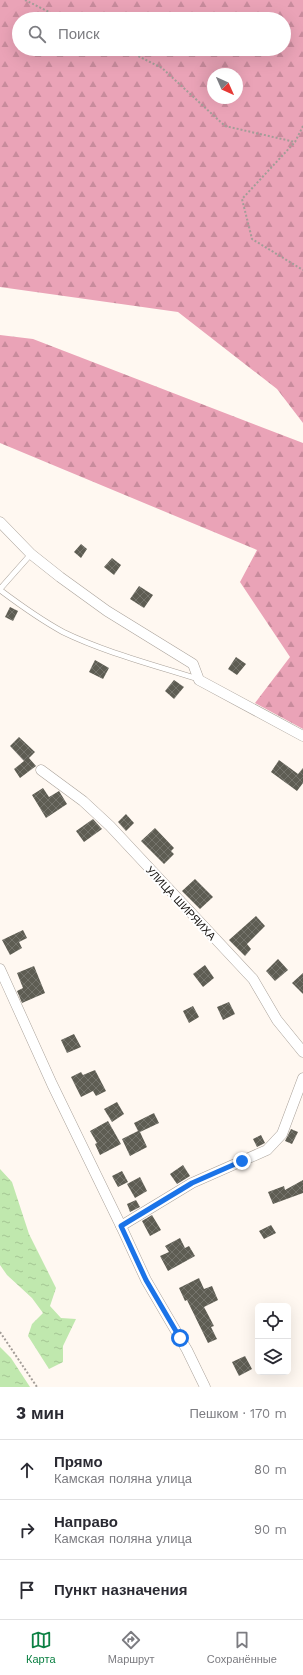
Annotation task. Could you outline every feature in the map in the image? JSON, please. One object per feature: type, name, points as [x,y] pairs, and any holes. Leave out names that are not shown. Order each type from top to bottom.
[{"type":"street","points":[[0,522],[31,554],[60,577],[107,611],[193,664],[199,680],[303,736]]},
{"type":"street","name":"УЛИЦА ШИРЯИХА","points":[[41,770],[83,801],[110,826],[253,979],[277,1020],[303,1052]]},
{"type":"street","points":[[0,969],[52,1084],[146,1280],[187,1350],[205,1387]]},
{"type":"street","points":[[121,1226],[192,1183],[268,1150],[282,1134],[303,1078]]},
{"type":"lane","points":[[31,554],[0,589],[28,611],[63,632],[100,647],[199,680]]},
{"type":"path","points":[[25,0],[50,12]]},
{"type":"path","points":[[138,56],[162,68],[225,126],[295,142]]},
{"type":"path","points":[[303,126],[295,142],[242,199],[252,239],[303,270]]},
{"type":"path","points":[[0,1332],[37,1387]]},
{"type":"green space","points":[[0,0],[303,0],[303,423],[277,389],[178,312],[0,287]]},
{"type":"green space","points":[[0,335],[33,339],[303,443],[303,729],[255,703],[290,657],[240,582],[257,550],[0,443]]},
{"type":"water","points":[[0,1169],[12,1182],[29,1234],[56,1288],[50,1306],[61,1318],[76,1319],[63,1346],[63,1362],[49,1369],[28,1336],[32,1324],[43,1313],[32,1298],[7,1275],[0,1265]]},
{"type":"water","points":[[0,1347],[11,1358],[30,1387],[0,1387]]},
{"type":"building","points":[[81,544],[87,549],[81,558],[74,552]]},
{"type":"building","points":[[112,558],[121,565],[114,575],[104,567]]},
{"type":"building","points":[[139,586],[153,595],[144,608],[130,599]]},
{"type":"building","points":[[10,607],[18,611],[13,621],[5,617]]},
{"type":"building","points":[[236,657],[246,664],[237,675],[228,669]]},
{"type":"building","points":[[95,660],[109,668],[103,679],[89,672]]},
{"type":"building","points":[[174,680],[184,687],[174,699],[165,691]]},
{"type":"building","points":[[19,737],[35,752],[29,758],[36,766],[20,778],[14,769],[24,761],[10,746]]},
{"type":"building","points":[[279,760],[298,774],[303,768],[303,783],[297,791],[271,772]]},
{"type":"building","points":[[43,788],[49,797],[59,791],[67,804],[46,818],[32,795]]},
{"type":"building","points":[[126,814],[134,823],[126,831],[118,822]]},
{"type":"building","points":[[93,819],[102,829],[84,842],[76,831]]},
{"type":"building","points":[[155,828],[174,848],[171,851],[174,854],[164,864],[141,841]]},
{"type":"building","points":[[195,879],[213,897],[200,909],[182,891]]},
{"type":"building","points":[[256,916],[265,926],[247,944],[251,949],[245,956],[229,940]]},
{"type":"building","points":[[23,930],[27,938],[19,942],[22,948],[10,955],[2,940]]},
{"type":"building","points":[[278,959],[288,970],[275,981],[266,971]]},
{"type":"building","points":[[205,965],[214,978],[203,987],[193,974]]},
{"type":"building","points":[[34,966],[45,993],[22,1003],[17,991],[23,988],[17,973]]},
{"type":"building","points":[[303,973],[303,994],[292,983]]},
{"type":"building","points":[[229,1002],[235,1014],[223,1020],[217,1007]]},
{"type":"building","points":[[193,1006],[199,1017],[189,1023],[183,1011]]},
{"type":"building","points":[[74,1034],[81,1047],[67,1053],[61,1040]]},
{"type":"building","points":[[95,1070],[106,1091],[96,1096],[93,1091],[81,1097],[71,1077],[81,1072],[83,1075]]},
{"type":"building","points":[[117,1102],[124,1114],[112,1122],[104,1109]]},
{"type":"building","points":[[154,1113],[159,1123],[140,1132],[147,1147],[130,1156],[122,1139],[138,1131],[134,1123]]},
{"type":"building","points":[[108,1121],[121,1144],[100,1155],[95,1144],[97,1143],[90,1131]]},
{"type":"building","points":[[291,1129],[298,1132],[292,1144],[285,1141]]},
{"type":"building","points":[[261,1135],[265,1143],[257,1147],[253,1139]]},
{"type":"building","points":[[183,1165],[190,1176],[177,1184],[170,1174]]},
{"type":"building","points":[[122,1171],[128,1182],[118,1187],[112,1176]]},
{"type":"building","points":[[140,1177],[147,1191],[135,1198],[127,1184]]},
{"type":"building","points":[[303,1180],[303,1193],[273,1204],[268,1192],[284,1186],[285,1190]]},
{"type":"building","points":[[136,1200],[140,1207],[130,1212],[127,1204]]},
{"type":"building","points":[[152,1215],[161,1230],[150,1236],[142,1221]]},
{"type":"building","points":[[271,1225],[276,1233],[264,1239],[259,1231]]},
{"type":"building","points":[[180,1238],[185,1248],[189,1246],[195,1256],[168,1271],[160,1256],[169,1252],[165,1246]]},
{"type":"building","points":[[199,1278],[204,1289],[212,1286],[218,1300],[204,1307],[214,1326],[211,1327],[217,1339],[208,1343],[187,1300],[185,1301],[179,1288]]},
{"type":"building","points":[[245,1356],[252,1369],[239,1376],[232,1362]]},
{"type":"route","points":[[180,1338],[146,1280],[121,1226],[192,1183],[242,1161]]}]
